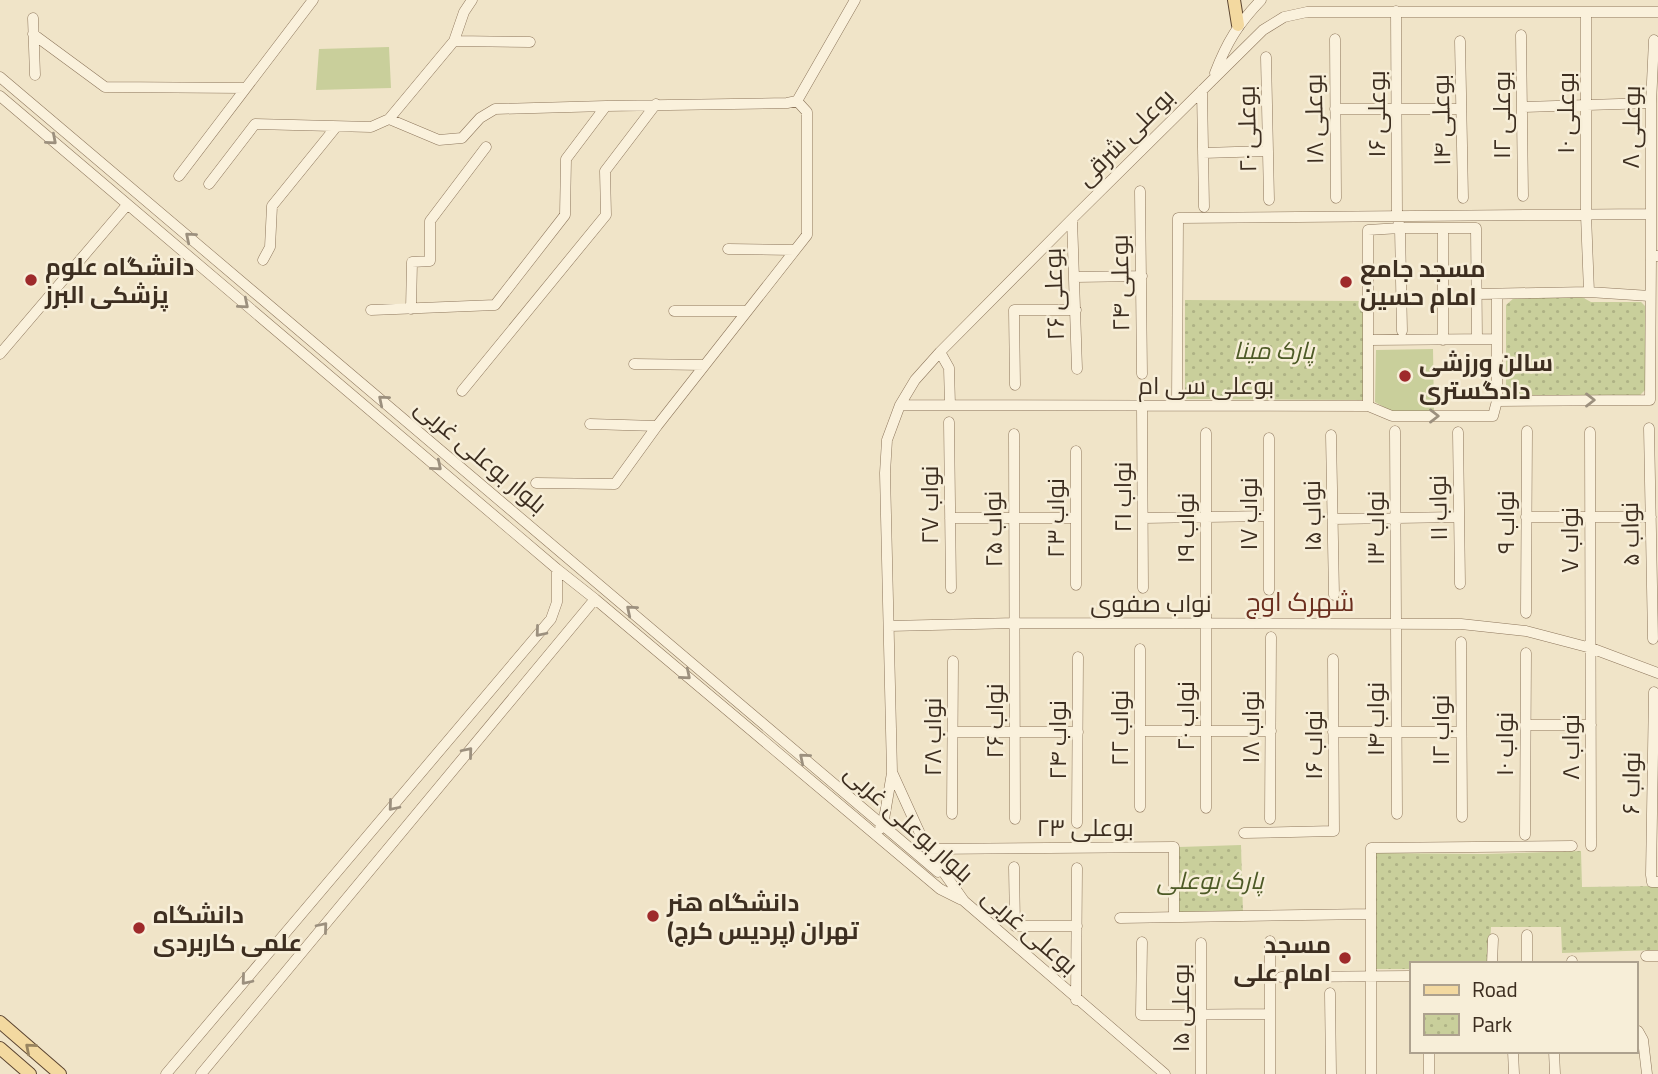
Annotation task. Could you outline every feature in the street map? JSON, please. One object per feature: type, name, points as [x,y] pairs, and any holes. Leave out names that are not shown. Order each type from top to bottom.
[{"type":"main road","points":[[1234,0],[1238,25]]},
{"type":"main road","points":[[0,1022],[60,1074]]},
{"type":"main road","points":[[0,1048],[30,1074]]},
{"type":"street","points":[[179,176],[313,0]]},
{"type":"street","points":[[209,184],[255,124],[371,127],[389,119],[454,41],[464,12],[472,0]]},
{"type":"street","points":[[389,119],[439,140],[462,138],[480,118],[495,109],[797,101],[855,0]]},
{"type":"street","points":[[1213,78],[1238,25],[1261,0]]},
{"type":"street","name":"بوعلی ۱۶","points":[[1396,11],[1397,216],[1401,228],[1402,331]]},
{"type":"street","name":"بوعلی شرقی","points":[[889,626],[885,473],[887,440],[900,405],[915,380],[1072,219],[1263,30],[1284,17],[1307,12],[1658,12]]},
{"type":"street","name":"بوعلی ۱۰","points":[[1586,12],[1586,215],[1589,292]]},
{"type":"street","points":[[33,18],[35,75]]},
{"type":"street","points":[[33,34],[105,87],[246,88]]},
{"type":"street","name":"بوعلی ۱۲","points":[[1521,35],[1522,195]]},
{"type":"street","name":"بوعلی ۱۸","points":[[1335,38],[1336,198]]},
{"type":"street","name":"بوعلی ۸","points":[[1497,401],[1650,400],[1654,339],[1650,296],[1654,256],[1651,214],[1651,103],[1654,40]]},
{"type":"street","points":[[454,41],[530,42]]},
{"type":"street","name":"بوعلی ۱۴","points":[[1460,41],[1463,198]]},
{"type":"street","name":"بوعلی ۲۰","points":[[1266,57],[1269,200]]},
{"type":"street","name":"بلوار بوعلی غربی","points":[[0,77],[883,825],[946,879],[964,901]]},
{"type":"street","points":[[1202,90],[1204,207]]},
{"type":"street","name":"بلوار بوعلی غربی","points":[[0,96],[556,569],[940,889],[964,901]]},
{"type":"street","points":[[536,483],[615,484],[657,426],[807,235],[807,112],[797,101]]},
{"type":"street","points":[[1523,107],[1651,103]]},
{"type":"street","points":[[462,391],[606,215],[605,172],[656,104]]},
{"type":"street","points":[[371,310],[495,305],[565,215],[566,159],[606,106]]},
{"type":"street","points":[[1335,109],[1461,108]]},
{"type":"street","points":[[264,260],[270,247],[272,206],[336,127]]},
{"type":"street","points":[[411,309],[412,262],[430,261],[429,221],[486,147]]},
{"type":"street","points":[[1203,153],[1268,151]]},
{"type":"street","name":"بوعلی ۲۴","points":[[1140,191],[1142,374]]},
{"type":"street","points":[[0,354],[127,205]]},
{"type":"street","points":[[1177,405],[1178,218],[1651,214]]},
{"type":"street","name":"بوعلی ۲۶","points":[[1072,219],[1077,369]]},
{"type":"street","points":[[1443,228],[1443,340]]},
{"type":"street","points":[[1368,406],[1368,230],[1476,228],[1477,339]]},
{"type":"street","points":[[728,249],[794,250]]},
{"type":"street","points":[[1075,278],[1142,276]]},
{"type":"street","points":[[1477,294],[1589,292],[1650,296]]},
{"type":"street","points":[[1497,294],[1497,401]]},
{"type":"street","points":[[1015,385],[1014,310],[1076,310]]},
{"type":"street","points":[[674,311],[747,311]]},
{"type":"street","points":[[1369,340],[1497,339]]},
{"type":"street","points":[[940,352],[949,368],[950,405]]},
{"type":"street","points":[[634,364],[705,365]]},
{"type":"street","points":[[331,377],[341,365]]},
{"type":"street","name":"بوعلی سی ام","points":[[900,405],[1368,406],[1392,416],[1493,416],[1497,401]]},
{"type":"street","name":"نواب ۲۱","points":[[1142,405],[1143,588]]},
{"type":"street","name":"نواب ۲۷","points":[[949,422],[951,588]]},
{"type":"street","points":[[590,424],[657,426]]},
{"type":"street","name":"نواب ۵","points":[[1649,428],[1653,639]]},
{"type":"street","name":"نواب ۱۳","points":[[1395,431],[1396,624]]},
{"type":"street","name":"نواب ۹","points":[[1526,613],[1527,431]]},
{"type":"street","name":"نواب ۱۱","points":[[1458,432],[1460,584]]},
{"type":"street","name":"نواب ۷","points":[[1590,432],[1591,648]]},
{"type":"street","name":"نواب ۱۹","points":[[1206,433],[1206,624]]},
{"type":"street","name":"نواب ۲۵","points":[[1014,434],[1016,624]]},
{"type":"street","name":"نواب ۱۵","points":[[1331,435],[1334,595]]},
{"type":"street","name":"نواب ۱۷","points":[[1269,438],[1269,590]]},
{"type":"street","name":"نواب ۲۳","points":[[1076,451],[1076,585]]},
{"type":"street","points":[[478,501],[487,489]]},
{"type":"street","points":[[1143,518],[1269,516]]},
{"type":"street","points":[[1333,519],[1459,517]]},
{"type":"street","points":[[1526,517],[1651,517]]},
{"type":"street","points":[[950,518],[1076,518]]},
{"type":"street","points":[[166,1074],[551,619],[557,602],[556,569]]},
{"type":"street","points":[[201,1074],[595,599]]},
{"type":"street","name":"نواب ۲۶","points":[[1015,819],[1016,624]]},
{"type":"street","name":"نواب ۲۰","points":[[1206,624],[1206,808]]},
{"type":"street","name":"نواب ۱۴","points":[[1396,624],[1397,814]]},
{"type":"street","name":"نواب صفوی","points":[[889,626],[1461,624],[1526,631],[1591,648],[1658,673]]},
{"type":"street","name":"بوعلی غربی","points":[[889,626],[892,772],[927,849],[964,901],[1165,1074]]},
{"type":"street","name":"نواب ۱۸","points":[[1270,818],[1271,637]]},
{"type":"street","name":"نواب ۱۲","points":[[1461,642],[1462,817]]},
{"type":"street","name":"نواب ۸","points":[[1591,648],[1591,846]]},
{"type":"street","name":"نواب ۲۲","points":[[1140,649],[1140,807]]},
{"type":"street","name":"نواب ۱۰","points":[[1525,835],[1526,653]]},
{"type":"street","name":"نواب ۲۴","points":[[1077,823],[1078,657]]},
{"type":"street","name":"نواب ۱۶","points":[[1244,833],[1334,831],[1333,659]]},
{"type":"street","name":"نواب ۲۸","points":[[952,814],[953,660]]},
{"type":"street","name":"نواب ۶","points":[[1654,692],[1656,878]]},
{"type":"street","points":[[1525,725],[1591,725]]},
{"type":"street","points":[[1140,731],[1271,731]]},
{"type":"street","points":[[953,733],[1078,732]]},
{"type":"street","points":[[1334,732],[1461,732]]},
{"type":"street","points":[[876,835],[883,825],[892,772]]},
{"type":"street","points":[[1371,1074],[1371,848],[1572,846]]},
{"type":"street","name":"بوعلی ۲۳","points":[[927,849],[1174,847],[1174,917]]},
{"type":"street","points":[[1014,867],[1014,926],[1077,926]]},
{"type":"street","points":[[1076,1000],[1077,868]]},
{"type":"street","points":[[1120,918],[1370,914]]},
{"type":"street","points":[[1527,935],[1527,962]]},
{"type":"street","points":[[1492,962],[1493,939]]},
{"type":"street","points":[[1269,1074],[1270,941]]},
{"type":"street","points":[[1142,942],[1141,1014],[1270,1014]]},
{"type":"street","name":"بوعلی ۱۵","points":[[1201,943],[1201,1074]]},
{"type":"street","points":[[1646,956],[1658,956]]},
{"type":"street","points":[[1281,976],[1410,975]]},
{"type":"street","points":[[1330,993],[1331,1074]]},
{"type":"street","points":[[1637,1031],[1643,1040],[1647,1074]]},
{"type":"street","points":[[1429,1053],[1429,1074]]},
{"type":"street","points":[[1513,1053],[1514,1074]]},
{"type":"street","points":[[1555,1053],[1555,1074]]},
{"type":"green space","points":[[389,47],[391,88],[316,90],[319,49]]},
{"type":"green space","points":[[1578,295],[1591,302],[1641,302],[1645,306],[1647,388],[1640,395],[1512,395],[1506,387],[1506,305],[1515,297]]},
{"type":"green space","name":"پارک مینا","points":[[1185,300],[1363,301],[1363,400],[1185,399]]},
{"type":"green space","name":"سالن ورزشی دادگستری","points":[[1433,349],[1434,412],[1391,411],[1375,402],[1376,350]]},
{"type":"green space","name":"پارک بوعلی","points":[[1241,845],[1243,914],[1179,914],[1179,847]]},
{"type":"green space","points":[[1581,851],[1582,887],[1658,886],[1658,950],[1562,953],[1561,927],[1491,927],[1489,962],[1410,962],[1410,969],[1375,969],[1376,853]]},
{"type":"place","name":"دانشگاه علوم پزشکی البرز","points":[[31,280]]},
{"type":"place","name":"مسجد جامع امام حسین","points":[[1346,282]]},
{"type":"place","name":"سالن ورزشی دادگستری","points":[[1405,376]]},
{"type":"place","name":"دانشگاه هنر تهران (پردیس کرج)","points":[[653,916]]},
{"type":"place","name":"دانشگاه علمی کاربردی","points":[[139,928]]},
{"type":"place","name":"مسجد امام علی","points":[[1345,958]]},
{"type":"district","name":"شهرک اوج","points":[[1300,601]]}]
